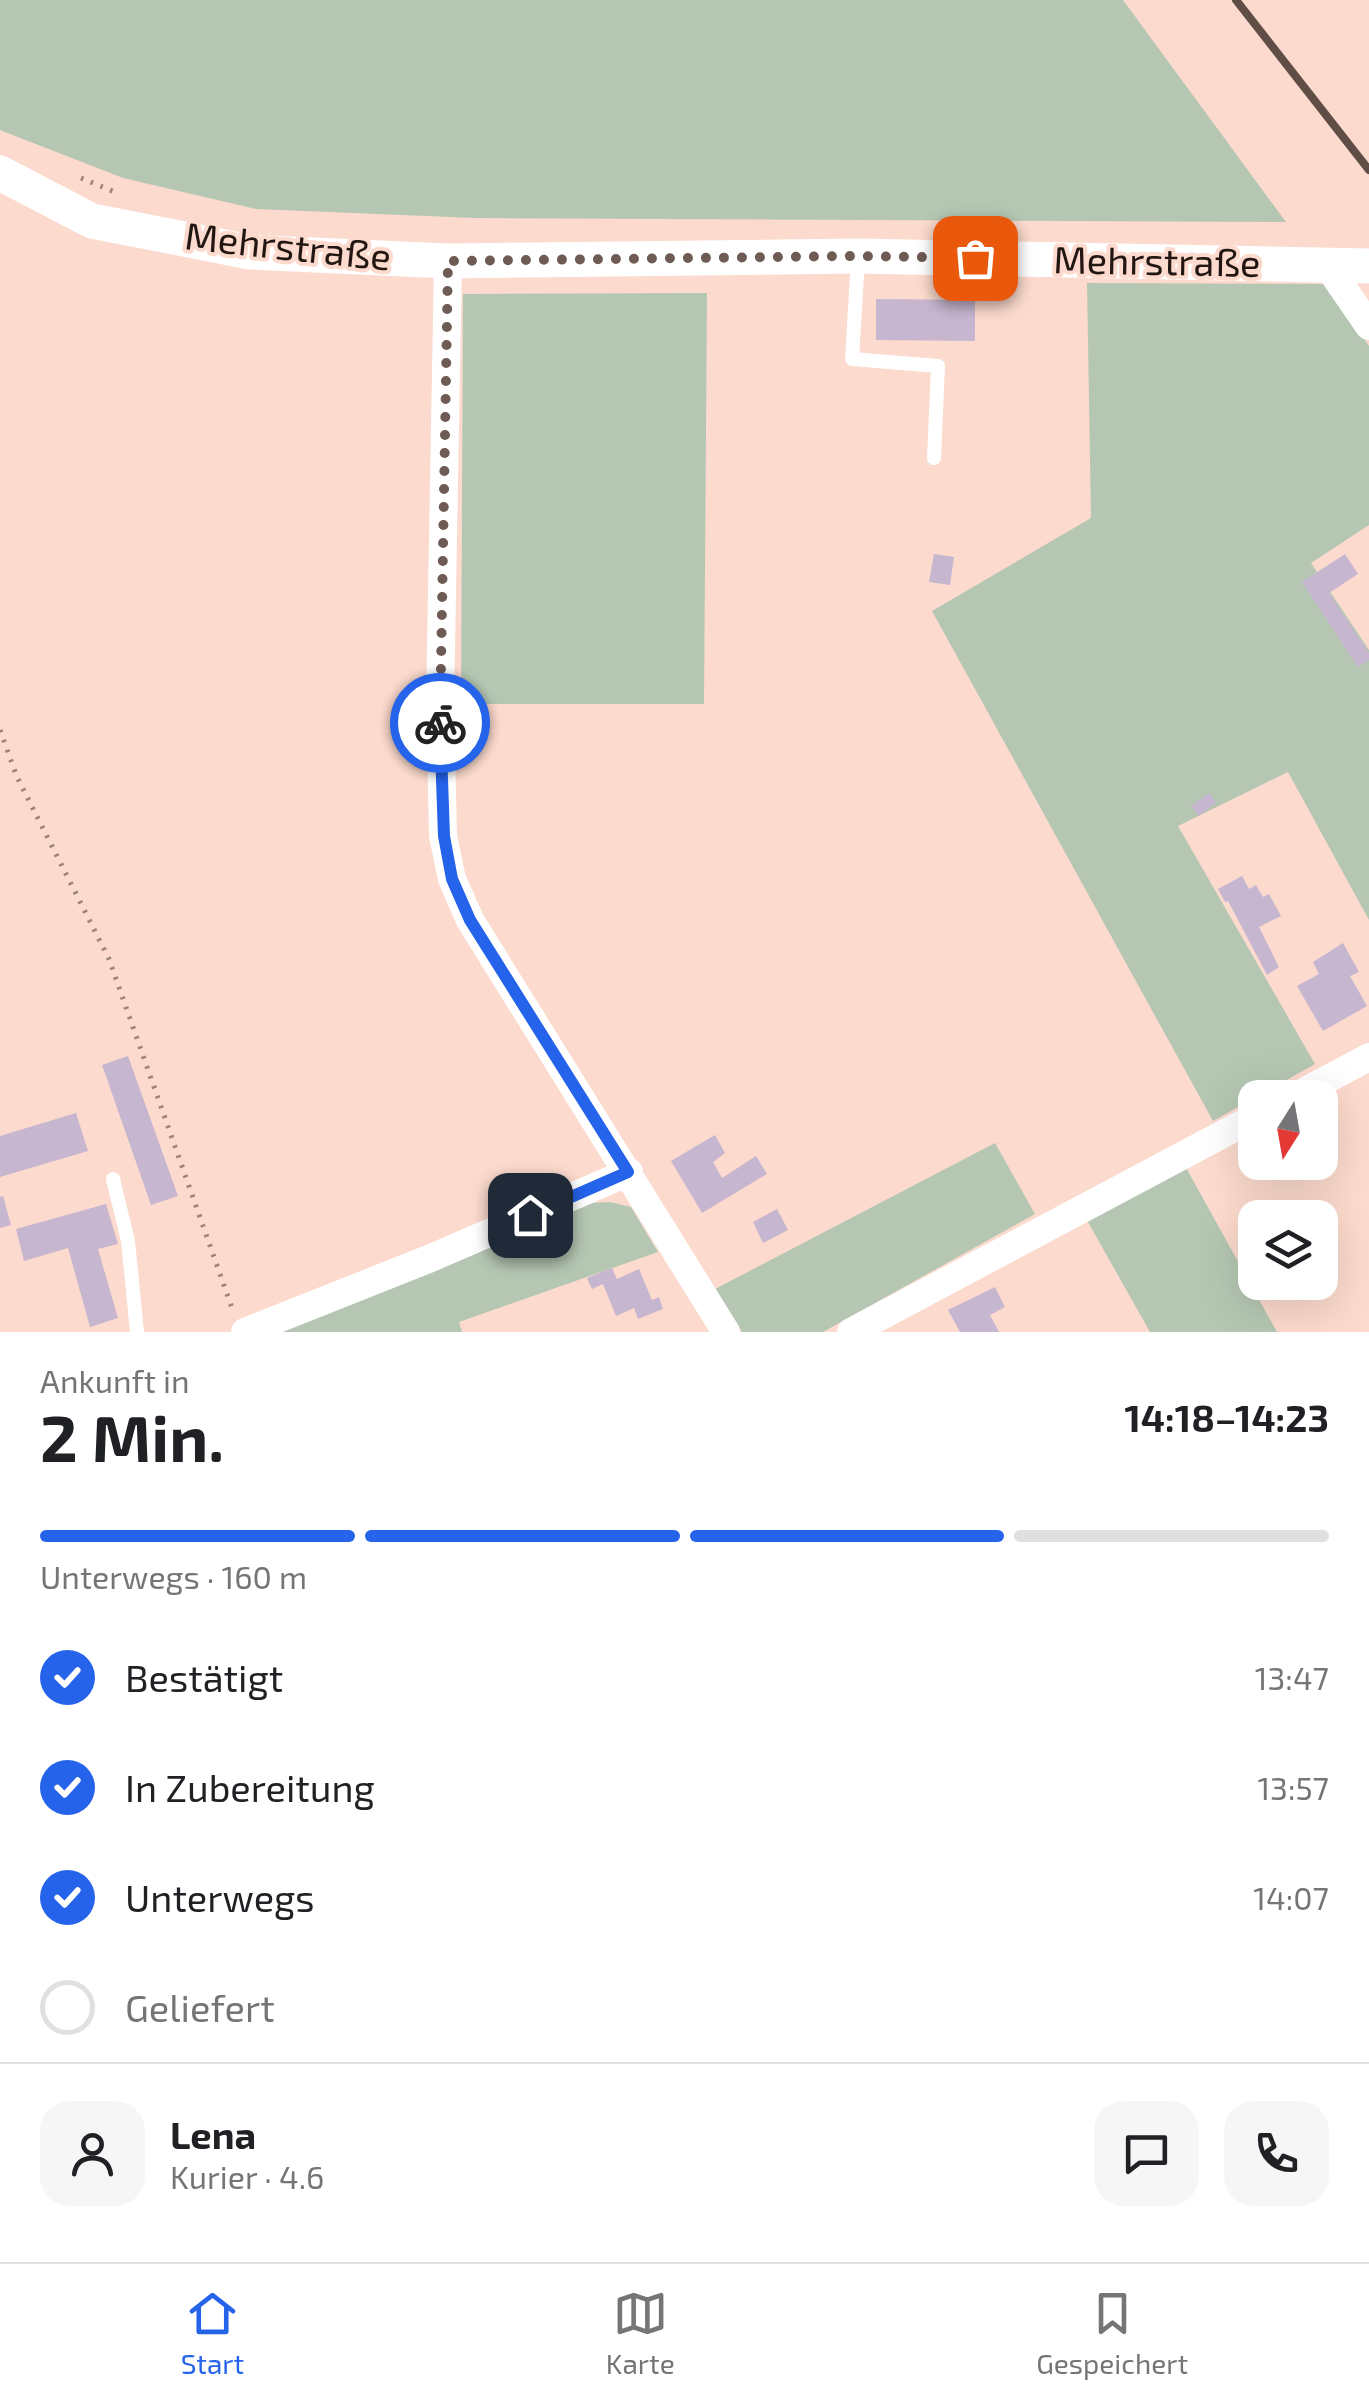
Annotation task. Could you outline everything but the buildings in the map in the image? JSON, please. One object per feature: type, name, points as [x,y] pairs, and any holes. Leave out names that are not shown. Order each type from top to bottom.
[{"type":"street","name":"Mehrstraße","points":[[0,174],[92,220],[250,252],[448,261],[858,256],[1369,266]]},
{"type":"street","points":[[448,261],[440,704],[444,836],[452,879],[470,920],[726,1332]]},
{"type":"street","points":[[1327,265],[1369,326]]},
{"type":"street","points":[[1326,1080],[1369,1057]]},
{"type":"street","points":[[850,1332],[1238,1127]]},
{"type":"street","points":[[240,1324],[430,1258],[628,1172]]},
{"type":"lane","points":[[858,256],[852,359],[938,366],[934,458]]},
{"type":"lane","points":[[113,1179],[128,1240],[137,1332]]},
{"type":"path","points":[[0,730],[18,777],[109,960],[240,1324]]},
{"type":"green space","points":[[0,0],[1123,0],[1286,222],[475,218],[256,209],[123,178],[0,130]]},
{"type":"green space","points":[[1087,283],[1326,284],[1369,346],[1369,525],[1311,563],[1369,650],[1369,920],[1288,772],[1178,826],[1315,1064],[1286,1080],[1238,1080],[1238,1107],[1213,1121],[932,611],[1091,518]]},
{"type":"green space","points":[[707,293],[704,704],[461,704],[463,294]]},
{"type":"green space","points":[[995,1143],[1035,1214],[823,1332],[742,1332],[715,1289]]},
{"type":"green space","points":[[1184,1164],[1238,1262],[1238,1300],[1259,1300],[1277,1332],[1150,1332],[1084,1215]]},
{"type":"green space","points":[[592,1203],[631,1207],[658,1252],[459,1322],[462,1332],[268,1332]]},
{"type":"railway","points":[[1236,0],[1369,170]]},
{"type":"way so far","points":[[440,723],[448,261],[975,258]]},
{"type":"route","points":[[440,723],[444,836],[452,879],[470,920],[628,1172],[530,1215]]}]
